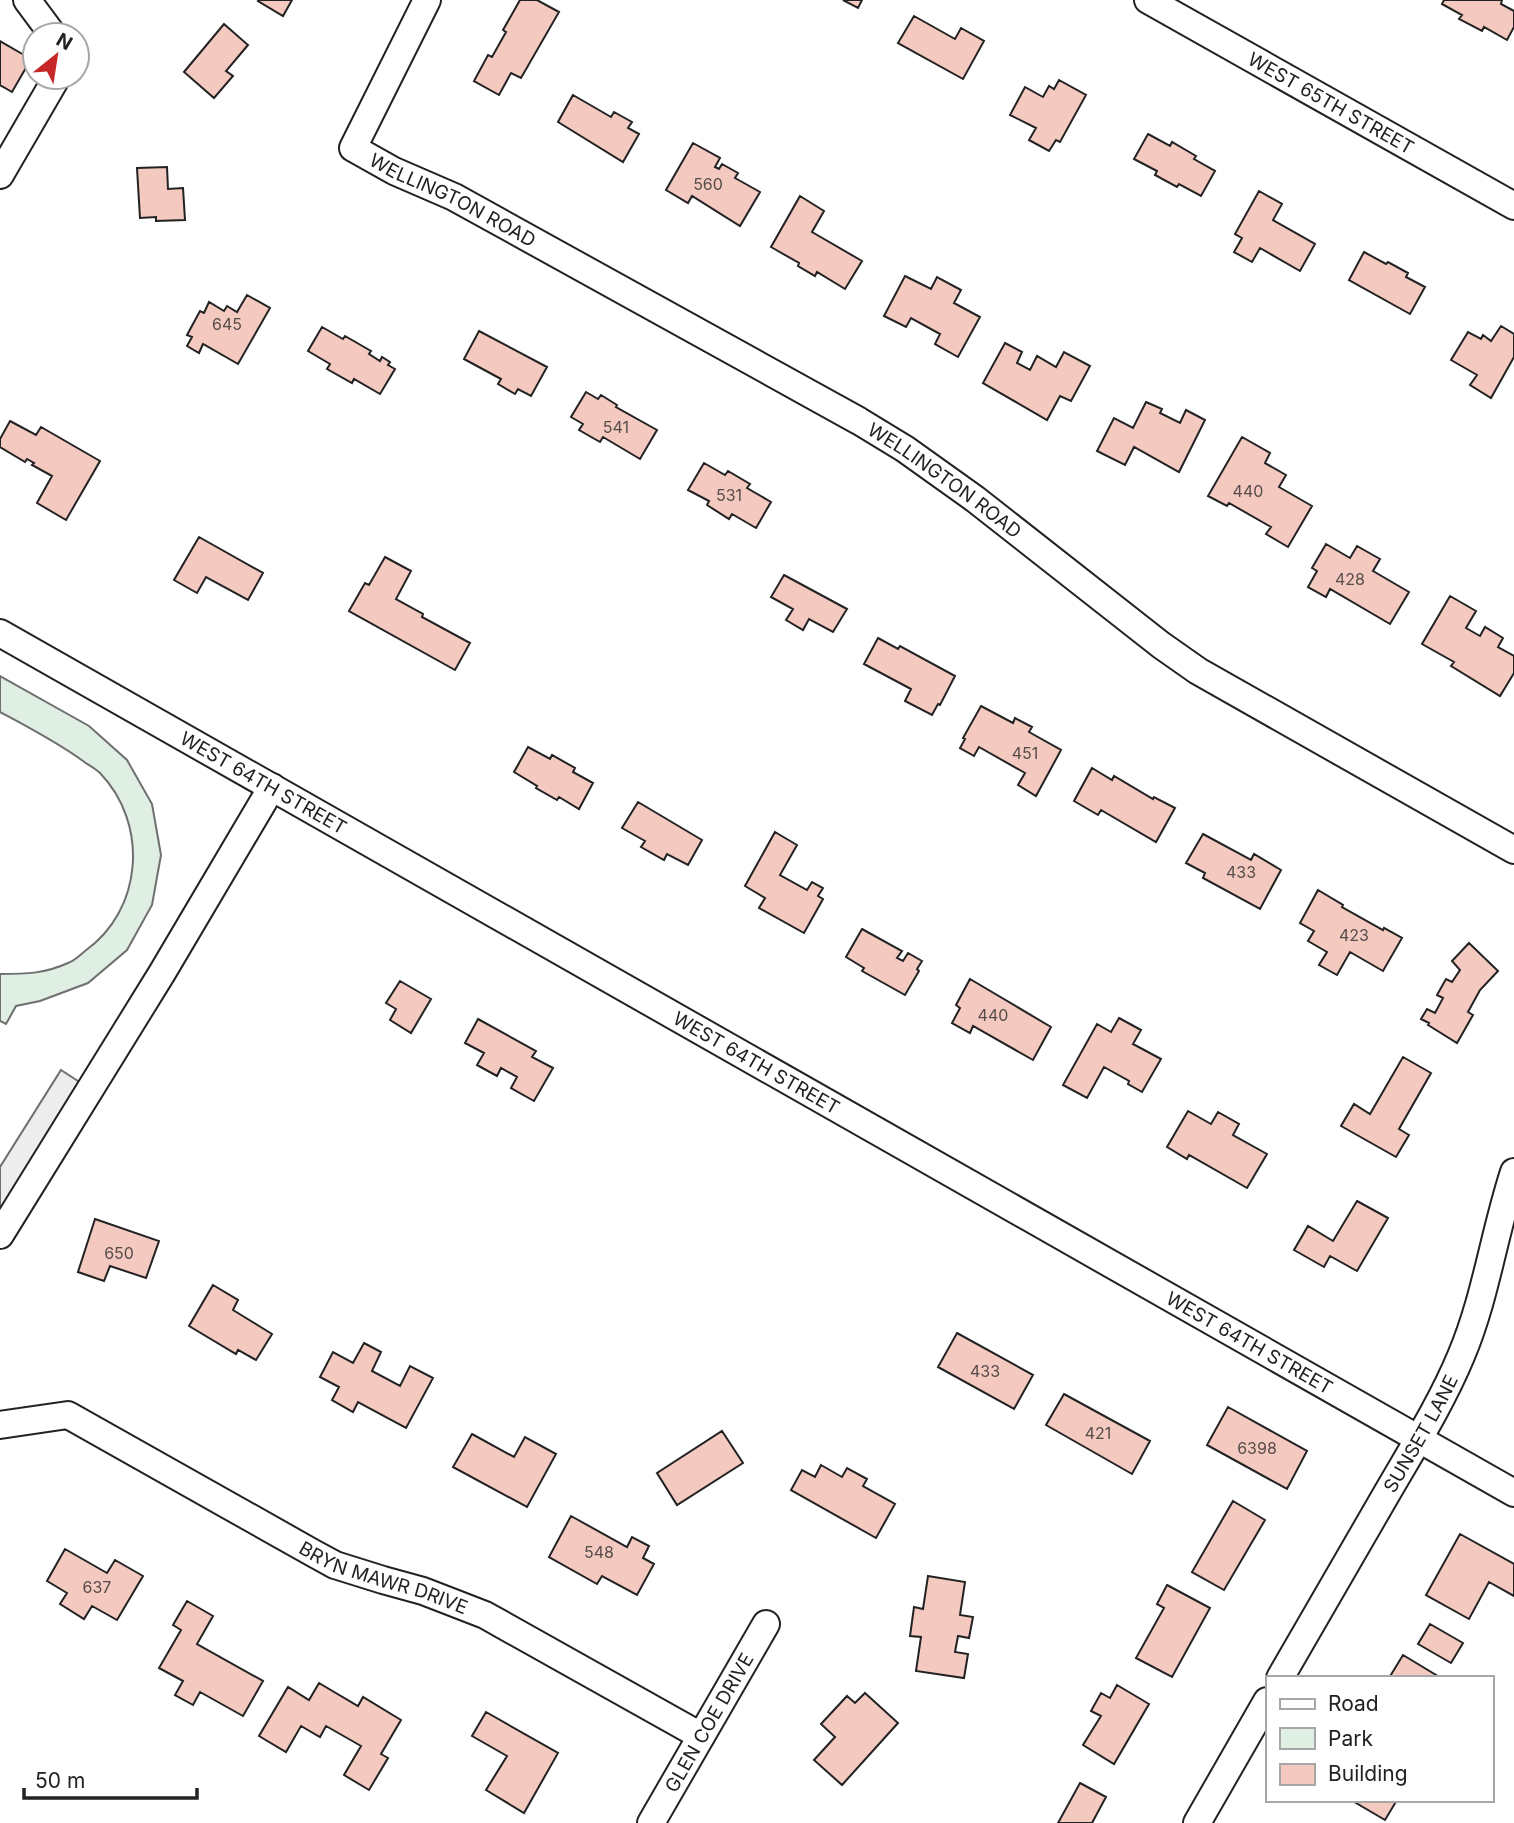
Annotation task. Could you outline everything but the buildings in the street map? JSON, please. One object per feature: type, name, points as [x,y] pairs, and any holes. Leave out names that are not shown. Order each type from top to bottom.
[{"type":"street","points":[[27,0],[43,21]]},
{"type":"street","name":"WELLINGTON ROAD","points":[[427,0],[354,148],[394,170],[454,197],[859,421],[932,467],[1198,671],[1514,850]]},
{"type":"street","name":"WEST 65TH STREET","points":[[1148,0],[1514,206]]},
{"type":"street","points":[[0,175],[49,91]]},
{"type":"street","name":"WEST 64TH STREET","points":[[0,633],[1514,1493]]},
{"type":"street","points":[[0,1235],[162,973],[272,786]]},
{"type":"street","name":"SUNSET LANE","points":[[1281,1676],[1449,1381],[1471,1331],[1514,1171]]},
{"type":"street","name":"BRYN MAWR DRIVE","points":[[0,1424],[68,1415],[313,1553],[335,1564],[423,1591],[485,1615],[701,1736]]},
{"type":"street","name":"GLEN COE DRIVE","points":[[651,1823],[766,1624]]},
{"type":"street","points":[[1197,1823],[1266,1703]]},
{"type":"green space","points":[[0,676],[89,726],[127,760],[152,804],[161,855],[152,905],[127,950],[88,983],[40,1001],[16,1006],[6,1024],[0,1021],[0,974],[43,971],[59,967],[79,956],[104,934],[119,913],[133,866],[132,841],[116,794],[96,770],[53,741],[0,712]]},
{"type":"shaded area","points":[[61,1070],[81,1083],[0,1217],[0,1167]]}]
